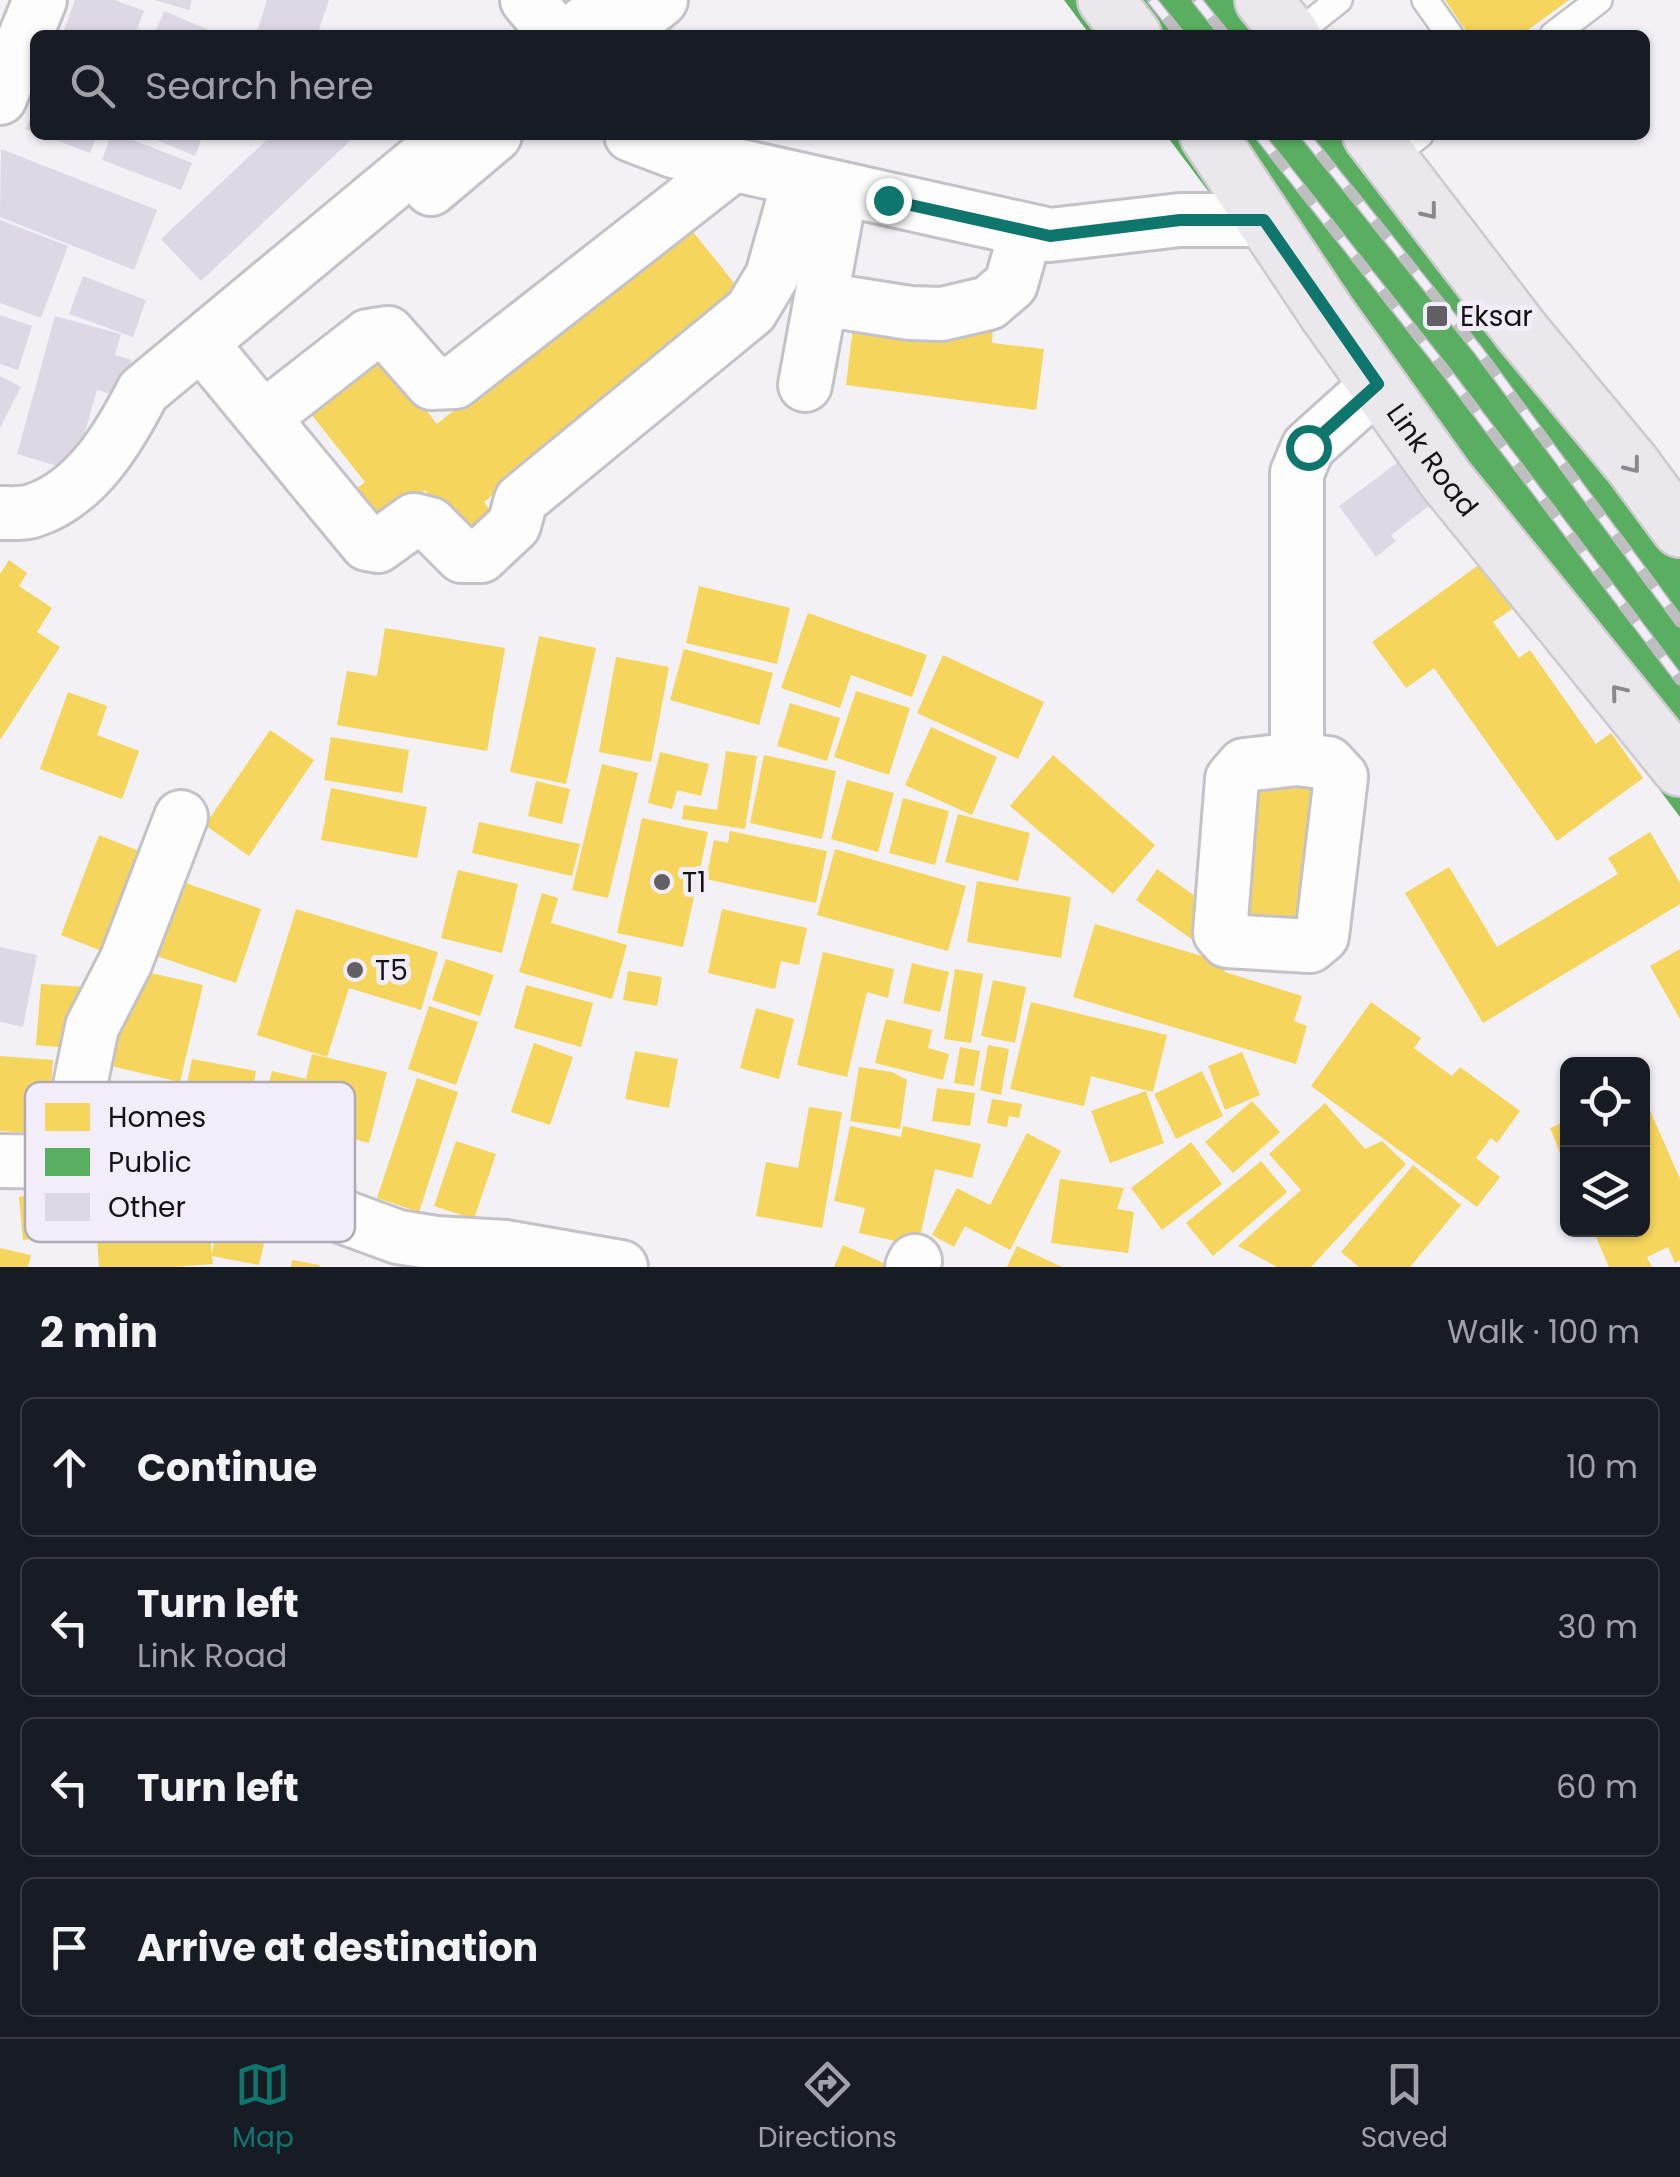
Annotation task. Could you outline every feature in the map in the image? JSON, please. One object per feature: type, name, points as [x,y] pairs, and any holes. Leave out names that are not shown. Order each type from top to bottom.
[{"type":"main road","points":[[1106,0],[1129,30]]},
{"type":"main road","points":[[1263,0],[1290,30]]},
{"type":"main road","name":"Link Road","points":[[1211,140],[1446,480],[1680,768]]},
{"type":"main road","points":[[1393,143],[1523,333],[1632,464],[1680,529]]},
{"type":"street","points":[[0,98],[40,0]]},
{"type":"street","points":[[527,0],[553,30]]},
{"type":"street","points":[[599,16],[661,0]]},
{"type":"street","points":[[367,224],[445,140]]},
{"type":"street","points":[[0,513],[30,512],[64,495],[90,472],[121,434],[163,418],[211,355],[367,224],[488,140]]},
{"type":"street","points":[[643,140],[672,152],[1050,236],[1180,220],[1264,220]]},
{"type":"street","points":[[263,418],[368,336],[388,333],[432,382],[455,382],[733,165]]},
{"type":"street","points":[[211,355],[367,544],[378,546],[414,520],[430,524],[462,556],[481,556],[514,525],[521,500],[750,311],[820,185]]},
{"type":"street","points":[[804,385],[820,299],[820,185]]},
{"type":"street","points":[[820,299],[942,314],[989,303],[1011,284],[1026,231]]},
{"type":"street","points":[[1298,759],[1298,473],[1308,447],[1378,384]]},
{"type":"street","points":[[81,1082],[92,1027],[126,961],[182,817]]},
{"type":"street","points":[[0,1161],[25,1161]]},
{"type":"street","points":[[355,1221],[398,1237],[506,1247],[620,1267]]},
{"type":"lane","points":[[1300,30],[1339,0]]},
{"type":"lane","points":[[1425,0],[1446,30]]},
{"type":"lane","points":[[1559,30],[1599,0]]},
{"type":"building: Homes","points":[[1445,0],[1569,0],[1528,30],[1466,30]]},
{"type":"building: Homes","points":[[686,223],[743,294],[484,502],[503,527],[474,551],[425,490],[370,534],[342,500],[365,482],[303,404],[375,346],[437,424]]},
{"type":"building: Homes","points":[[853,327],[993,327],[992,343],[1044,349],[1036,410],[846,385]]},
{"type":"building: Homes","points":[[9,560],[27,573],[19,586],[52,608],[37,632],[60,647],[0,740],[0,574]]},
{"type":"building: Homes","points":[[1480,564],[1512,609],[1493,622],[1519,658],[1530,650],[1596,744],[1611,733],[1643,778],[1557,841],[1434,668],[1406,688],[1372,642]]},
{"type":"building: Homes","points":[[699,586],[790,608],[777,664],[686,643]]},
{"type":"building: Homes","points":[[808,613],[927,655],[912,697],[851,675],[840,708],[781,688]]},
{"type":"building: Homes","points":[[385,628],[505,648],[487,751],[337,725],[347,671],[377,676]]},
{"type":"building: Homes","points":[[539,636],[596,648],[566,784],[510,772]]},
{"type":"building: Homes","points":[[684,649],[773,673],[759,725],[670,700]]},
{"type":"building: Homes","points":[[943,655],[1044,702],[1018,759],[917,713]]},
{"type":"building: Homes","points":[[616,657],[669,667],[651,762],[599,752]]},
{"type":"building: Homes","points":[[856,691],[910,708],[889,775],[834,757]]},
{"type":"building: Homes","points":[[68,692],[107,706],[97,735],[139,751],[122,799],[40,769]]},
{"type":"building: Homes","points":[[790,703],[840,718],[827,761],[777,746]]},
{"type":"building: Homes","points":[[931,727],[997,757],[972,815],[905,785]]},
{"type":"building: Homes","points":[[270,730],[314,760],[249,856],[205,825]]},
{"type":"building: Homes","points":[[331,737],[409,750],[402,793],[324,780]]},
{"type":"building: Homes","points":[[726,751],[757,756],[745,829],[682,819],[684,805],[717,810]]},
{"type":"building: Homes","points":[[660,752],[709,764],[701,796],[677,790],[672,809],[648,803]]},
{"type":"building: Homes","points":[[764,755],[836,771],[822,839],[750,823]]},
{"type":"building: Homes","points":[[1053,755],[1155,845],[1113,894],[1010,806]]},
{"type":"building: Homes","points":[[602,764],[638,773],[608,898],[572,890]]},
{"type":"building: Homes","points":[[847,780],[894,793],[878,852],[831,839]]},
{"type":"building: Homes","points":[[536,781],[570,789],[562,824],[528,816]]},
{"type":"building: Homes","points":[[1246,783],[1321,787],[1310,932],[1237,931]]},
{"type":"building: Homes","points":[[331,788],[427,807],[417,858],[321,840]]},
{"type":"building: Homes","points":[[903,798],[949,811],[935,865],[889,853]]},
{"type":"building: Homes","points":[[958,814],[1030,833],[1018,881],[945,862]]},
{"type":"building: Homes","name":"T1","points":[[642,818],[708,832],[683,947],[617,933]]},
{"type":"building: Homes","points":[[479,822],[580,844],[572,876],[472,853]]},
{"type":"building: Homes","points":[[730,831],[827,851],[816,903],[706,879],[714,840],[728,843]]},
{"type":"building: Homes","points":[[1650,832],[1680,883],[1680,904],[1483,1023],[1405,893],[1449,867],[1497,947],[1618,874],[1608,858]]},
{"type":"building: Homes","points":[[99,835],[149,855],[112,955],[61,935]]},
{"type":"building: Homes","points":[[835,849],[966,886],[948,951],[817,915]]},
{"type":"building: Homes","points":[[1157,869],[1221,915],[1200,945],[1136,900]]},
{"type":"building: Homes","points":[[458,870],[518,884],[502,953],[441,938]]},
{"type":"building: Homes","points":[[977,881],[1071,897],[1061,958],[967,942]]},
{"type":"building: Homes","points":[[183,882],[261,909],[236,983],[157,956]]},
{"type":"building: Homes","points":[[542,893],[558,898],[551,923],[627,945],[612,999],[519,972]]},
{"type":"building: Homes","name":"T5","points":[[296,909],[438,952],[421,1010],[349,988],[327,1057],[257,1035]]},
{"type":"building: Homes","points":[[722,909],[807,928],[799,965],[781,961],[775,989],[708,973]]},
{"type":"building: Homes","points":[[1095,924],[1225,963],[1225,972],[1302,996],[1294,1021],[1307,1026],[1296,1064],[1073,997]]},
{"type":"building: Homes","points":[[1680,949],[1680,1019],[1650,966]]},
{"type":"building: Homes","points":[[823,952],[894,969],[888,998],[867,992],[847,1077],[797,1065]]},
{"type":"building: Homes","points":[[446,959],[494,975],[480,1016],[432,1000]]},
{"type":"building: Homes","points":[[912,963],[949,972],[940,1012],[903,1003]]},
{"type":"building: Homes","points":[[134,969],[203,985],[180,1082],[111,1066]]},
{"type":"building: Homes","points":[[955,969],[983,974],[971,1043],[944,1039]]},
{"type":"building: Homes","points":[[628,971],[662,977],[657,1006],[623,1000]]},
{"type":"building: Homes","points":[[993,980],[1026,987],[1015,1043],[981,1036]]},
{"type":"building: Homes","points":[[41,984],[86,987],[81,1049],[36,1045]]},
{"type":"building: Homes","points":[[526,985],[593,1003],[581,1047],[514,1028]]},
{"type":"building: Homes","points":[[1031,1002],[1167,1035],[1153,1092],[1091,1076],[1084,1106],[1010,1089]]},
{"type":"building: Homes","points":[[1371,1002],[1421,1038],[1414,1048],[1452,1076],[1460,1067],[1520,1111],[1497,1143],[1491,1138],[1476,1158],[1500,1177],[1477,1207],[1311,1086]]},
{"type":"building: Homes","points":[[429,1006],[478,1022],[456,1085],[408,1069]]},
{"type":"building: Homes","points":[[756,1008],[794,1019],[779,1079],[740,1068]]},
{"type":"building: Homes","points":[[886,1019],[932,1030],[928,1048],[949,1054],[943,1080],[875,1063]]},
{"type":"building: Homes","points":[[534,1043],[573,1057],[550,1125],[511,1112]]},
{"type":"building: Homes","points":[[988,1045],[1009,1049],[1001,1095],[980,1090]]},
{"type":"building: Homes","points":[[960,1047],[980,1051],[974,1086],[954,1083]]},
{"type":"building: Homes","points":[[635,1051],[678,1059],[669,1108],[625,1099]]},
{"type":"building: Homes","points":[[1242,1052],[1260,1095],[1225,1110],[1208,1066]]},
{"type":"building: Homes","points":[[312,1054],[387,1072],[369,1143],[355,1139],[355,1082],[269,1082],[272,1071],[306,1079]]},
{"type":"building: Homes","points":[[0,1056],[53,1060],[51,1082],[25,1082],[25,1133],[0,1131]]},
{"type":"building: Homes","points":[[192,1059],[256,1071],[254,1082],[187,1082]]},
{"type":"building: Homes","points":[[859,1067],[892,1072],[907,1080],[900,1129],[850,1121]]},
{"type":"building: Homes","points":[[1202,1071],[1223,1116],[1176,1139],[1154,1094]]},
{"type":"building: Homes","points":[[417,1078],[458,1092],[419,1212],[377,1198]]},
{"type":"building: Homes","points":[[937,1088],[975,1093],[970,1126],[932,1121]]},
{"type":"building: Homes","points":[[1146,1091],[1164,1143],[1110,1163],[1091,1111]]},
{"type":"building: Homes","points":[[992,1099],[1022,1104],[1019,1118],[1009,1116],[1007,1127],[987,1123]]},
{"type":"building: Homes","points":[[1252,1101],[1280,1132],[1233,1173],[1205,1142]]},
{"type":"building: Homes","points":[[1325,1103],[1365,1149],[1382,1141],[1406,1164],[1311,1267],[1277,1267],[1238,1246],[1301,1190],[1269,1154]]},
{"type":"building: Homes","points":[[809,1107],[842,1112],[822,1228],[756,1216],[766,1162],[798,1168]]},
{"type":"building: Homes","points":[[1650,1110],[1680,1179],[1680,1260],[1675,1263],[1668,1247],[1647,1257],[1652,1267],[1609,1267],[1596,1237],[1650,1237]]},
{"type":"building: Homes","points":[[1560,1124],[1560,1153],[1550,1128]]},
{"type":"building: Homes","points":[[850,1126],[901,1137],[903,1126],[981,1144],[972,1178],[935,1169],[918,1246],[859,1233],[865,1208],[834,1201]]},
{"type":"building: Homes","points":[[1027,1133],[1061,1151],[1010,1250],[965,1226],[954,1247],[932,1235],[957,1188],[990,1205]]},
{"type":"building: Homes","points":[[456,1141],[496,1154],[474,1219],[434,1206]]},
{"type":"building: Homes","points":[[1191,1142],[1222,1184],[1162,1230],[1131,1188]]},
{"type":"building: Homes","points":[[1261,1161],[1287,1192],[1213,1256],[1186,1223]]},
{"type":"building: Homes","points":[[1413,1165],[1461,1205],[1410,1267],[1359,1267],[1341,1252]]},
{"type":"building: Homes","points":[[1060,1179],[1124,1188],[1117,1209],[1134,1212],[1128,1253],[1051,1243]]},
{"type":"building: Homes","points":[[25,1196],[25,1240],[23,1240],[19,1197]]},
{"type":"building: Homes","points":[[97,1242],[211,1242],[212,1254],[214,1242],[264,1242],[259,1265],[212,1256],[213,1264],[99,1267]]},
{"type":"building: Homes","points":[[843,1245],[893,1267],[834,1267]]},
{"type":"building: Homes","points":[[1017,1246],[1062,1267],[1007,1267]]},
{"type":"building: Homes","points":[[0,1248],[31,1255],[28,1267],[0,1267]]},
{"type":"building: Homes","points":[[292,1260],[320,1265],[291,1267]]},
{"type":"building: Public","points":[[1064,0],[1301,0],[1323,30],[1086,30]]},
{"type":"building: Public","points":[[1170,140],[1407,140],[1680,502],[1680,817]]},
{"type":"building: Other","points":[[75,0],[115,0],[144,11],[137,30],[64,30]]},
{"type":"building: Other","points":[[154,0],[192,0],[189,10]]},
{"type":"building: Other","points":[[267,0],[329,0],[319,30],[258,30]]},
{"type":"building: Other","points":[[164,11],[209,30],[156,30]]},
{"type":"building: Other","points":[[55,140],[95,140],[90,153]]},
{"type":"building: Other","points":[[109,140],[133,140],[192,163],[181,190],[102,160]]},
{"type":"building: Other","points":[[157,140],[201,140],[195,156]]},
{"type":"building: Other","points":[[267,140],[351,140],[201,281],[161,239]]},
{"type":"building: Other","points":[[1,149],[157,210],[134,270],[0,217]]},
{"type":"building: Other","points":[[0,220],[68,246],[41,318],[0,303]]},
{"type":"building: Other","points":[[83,276],[146,300],[133,337],[69,314]]},
{"type":"building: Other","points":[[0,315],[32,326],[18,370],[0,364]]},
{"type":"building: Other","points":[[55,316],[121,334],[115,355],[132,360],[121,397],[97,390],[74,471],[17,454]]},
{"type":"building: Other","points":[[0,376],[21,387],[0,428]]},
{"type":"building: Other","points":[[1398,462],[1429,506],[1391,535],[1396,541],[1376,557],[1339,506]]},
{"type":"building: Other","points":[[0,947],[37,955],[23,1027],[0,1022]]},
{"type":"railway","points":[[1152,0],[1176,30]]},
{"type":"railway","points":[[1197,0],[1221,30]]},
{"type":"railway","points":[[1263,140],[1448,374],[1680,680]]},
{"type":"railway","points":[[1309,140],[1478,350],[1680,622]]},
{"type":"place","name":"Eksar","points":[[1437,316]]},
{"type":"place","name":"T1","points":[[662,882]]},
{"type":"place","name":"T5","points":[[355,970]]},
{"type":"route","points":[[888,200],[1050,236],[1180,220],[1264,220],[1378,384],[1308,447]]}]
